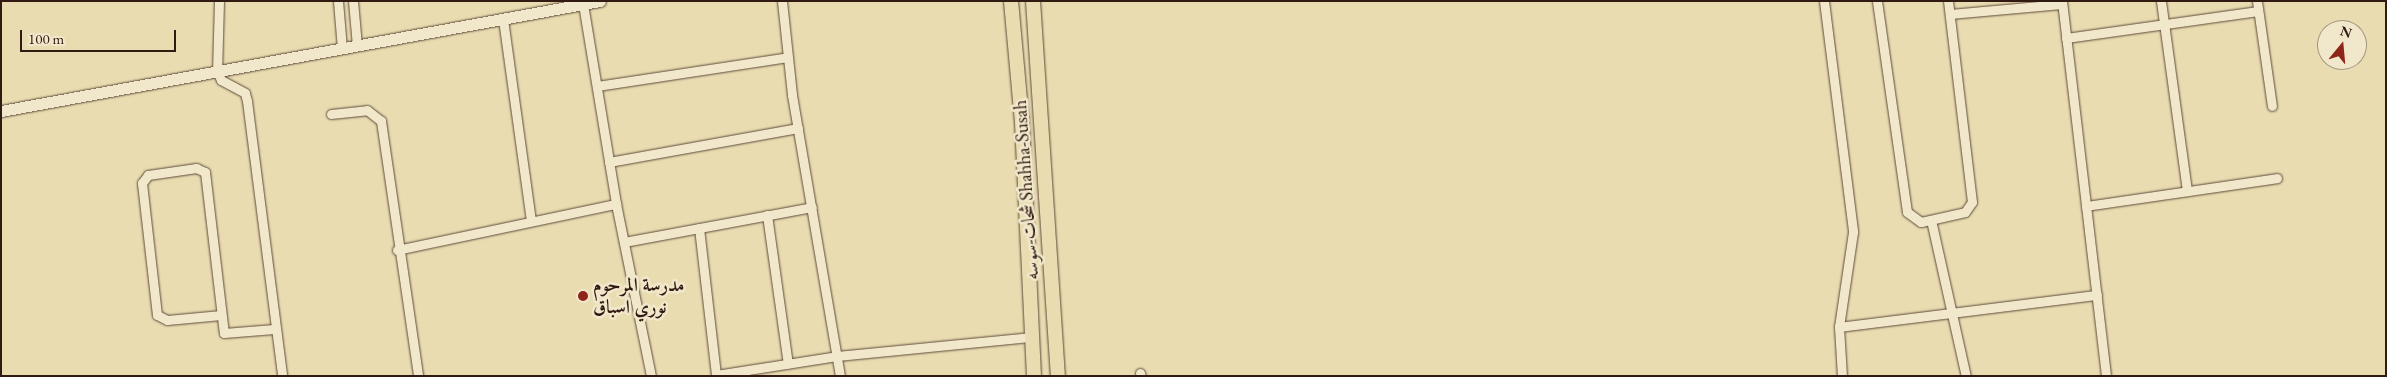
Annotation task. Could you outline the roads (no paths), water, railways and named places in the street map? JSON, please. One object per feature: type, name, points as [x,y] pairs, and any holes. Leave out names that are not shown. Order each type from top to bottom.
[{"type":"main road","name":"شحات-سوسه Shahha-Susah","points":[[1011,1],[1034,376]]},
{"type":"main road","name":"شحات-سوسه Shahha-Susah","points":[[1032,1],[1058,376]]},
{"type":"street","points":[[218,1],[217,71],[220,80],[245,93],[248,101],[274,329],[282,376]]},
{"type":"street","points":[[338,1],[342,49]]},
{"type":"street","points":[[353,1],[357,46]]},
{"type":"street","points":[[1,112],[503,18],[546,6],[600,1]]},
{"type":"street","points":[[782,1],[798,128],[840,376]]},
{"type":"street","points":[[1824,1],[1853,232],[1839,327],[1842,376]]},
{"type":"street","points":[[1877,1],[1907,212],[1917,221],[1931,220],[1965,212],[1972,202],[1948,1]]},
{"type":"street","points":[[2161,1],[2187,191]]},
{"type":"street","points":[[2257,1],[2272,106]]},
{"type":"street","points":[[1950,14],[2062,2],[2106,376]]},
{"type":"street","points":[[583,4],[616,204],[651,376]]},
{"type":"street","points":[[2066,38],[2258,11]]},
{"type":"street","points":[[503,18],[531,221]]},
{"type":"street","points":[[597,86],[788,57]]},
{"type":"street","points":[[332,114],[366,110],[379,115],[397,250],[418,376]]},
{"type":"street","points":[[609,162],[798,128]]},
{"type":"street","points":[[220,315],[167,320],[157,315],[142,183],[148,175],[196,168],[205,172],[222,329],[228,335],[274,329]]},
{"type":"street","points":[[2086,206],[2277,178]]},
{"type":"street","points":[[397,250],[616,204]]},
{"type":"street","points":[[624,242],[812,207]]},
{"type":"street","points":[[767,216],[788,364]]},
{"type":"street","points":[[1931,220],[1966,376]]},
{"type":"street","points":[[699,228],[716,376],[837,356],[1032,337]]},
{"type":"street","points":[[1839,327],[2097,295]]},
{"type":"place","name":"مدرسة المرحوم نوري اسباق","points":[[583,296]]}]
